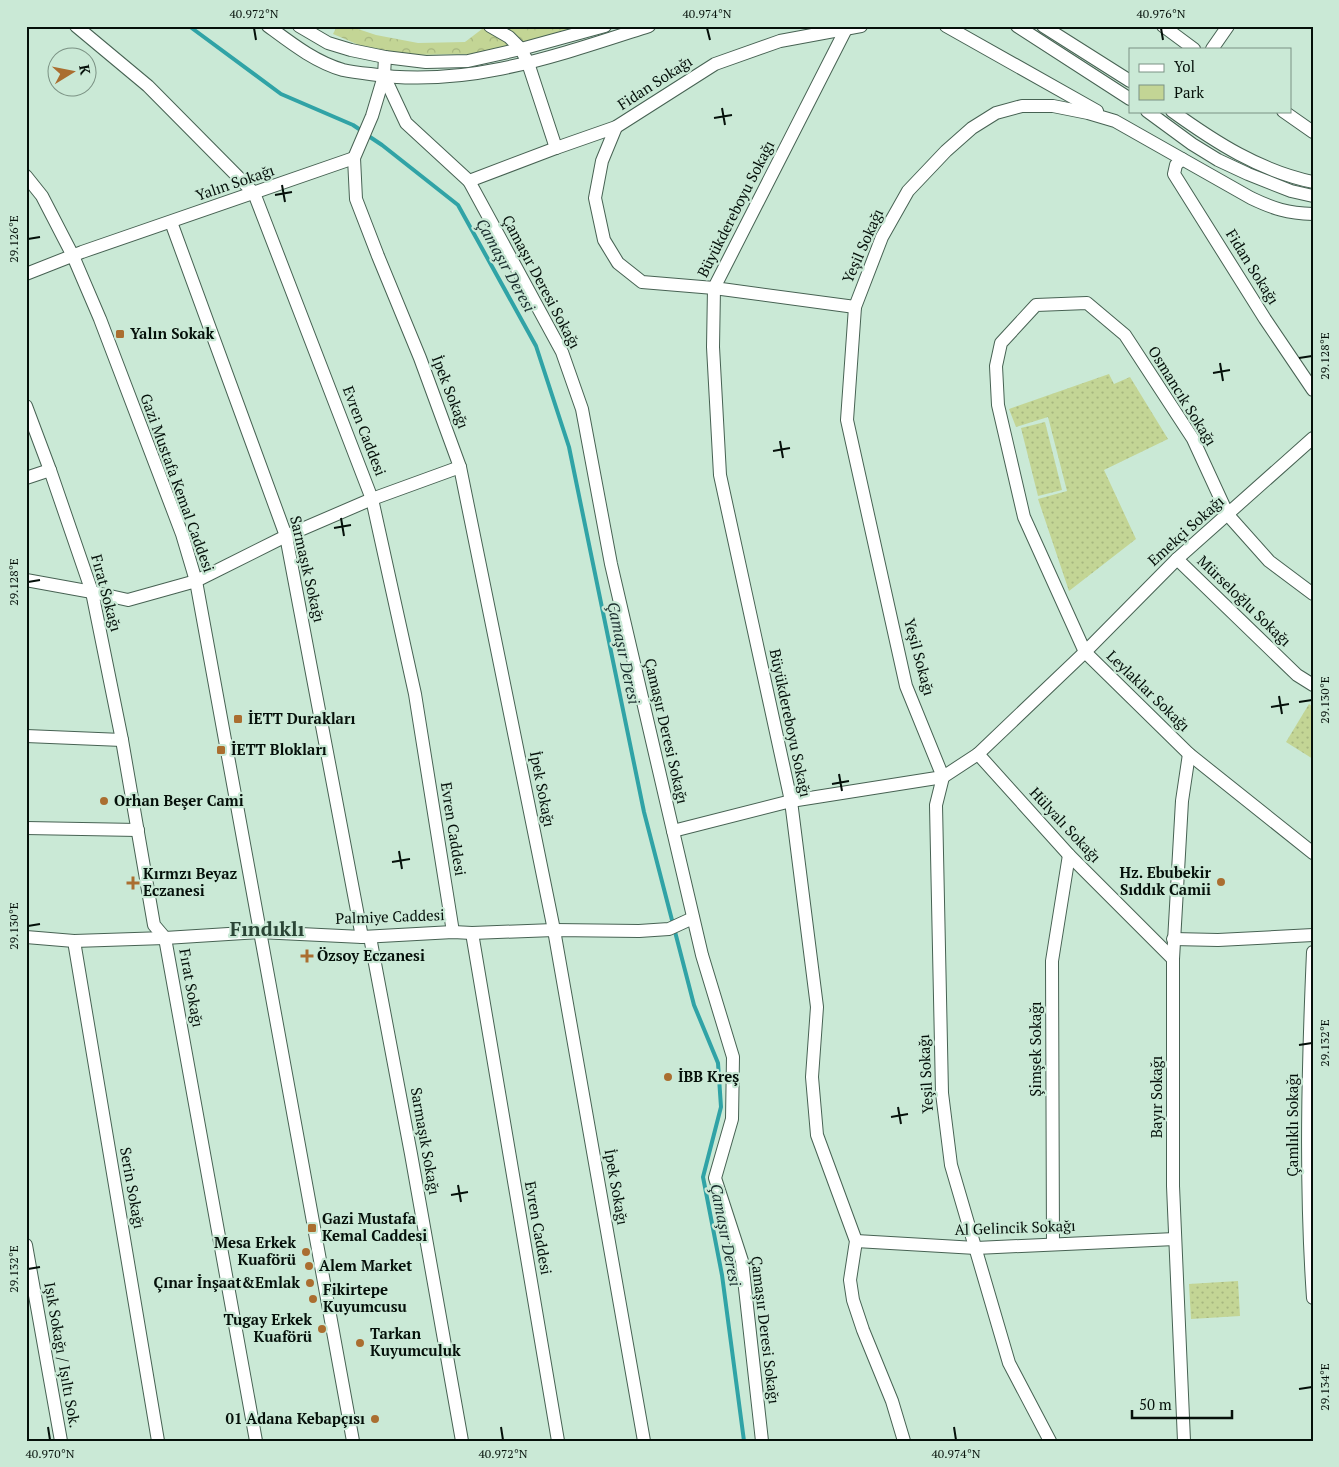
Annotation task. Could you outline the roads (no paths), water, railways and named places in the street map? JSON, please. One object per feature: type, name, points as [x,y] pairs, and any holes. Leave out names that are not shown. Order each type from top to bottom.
[{"type":"street","name":"Evren Caddesi","points":[[76,26],[148,86],[254,193],[372,499],[414,694],[453,932]]},
{"type":"street","points":[[268,26],[325,63],[344,70],[384,76],[421,78],[480,73],[528,63],[620,31],[649,26]]},
{"type":"street","points":[[299,26],[328,43],[351,50],[385,57],[426,62],[468,61],[522,49],[605,26]]},
{"type":"street","points":[[490,26],[509,37],[522,49],[556,148]]},
{"type":"street","name":"Fidan Sokağı","points":[[469,181],[616,127],[715,64],[780,41],[861,26]]},
{"type":"street","points":[[946,26],[1115,121]]},
{"type":"street","points":[[1017,26],[1129,98]]},
{"type":"street","points":[[1043,26],[1129,80]]},
{"type":"street","points":[[1163,26],[1193,48]]},
{"type":"street","points":[[1213,48],[1228,26]]},
{"type":"street","name":"Büyükdereboyu Sokağı","points":[[846,29],[714,288],[713,347],[720,474],[791,801],[817,1007],[812,1078],[817,1135],[856,1241],[850,1280],[853,1300],[892,1401],[904,1441]]},
{"type":"street","points":[[354,158],[372,116],[384,76],[385,57]]},
{"type":"street","name":"Çamaşır Deresi Sokağı","points":[[384,76],[406,123],[469,181],[562,352],[582,409],[611,564],[673,831],[689,920],[732,1057],[732,1119],[715,1178],[742,1261],[762,1441]]},
{"type":"street","name":"Yeşil Sokağı","points":[[1050,1441],[1009,1363],[951,1165],[942,1093],[936,805],[943,777],[906,686],[848,420],[855,308],[882,237],[908,191],[946,151],[972,128],[996,113],[1022,106],[1053,106],[1115,121],[1251,198],[1273,208],[1296,214],[1313,214]]},
{"type":"street","points":[[1148,112],[1192,144],[1218,160],[1290,191],[1313,196]]},
{"type":"street","points":[[1173,112],[1224,147],[1292,178],[1313,182]]},
{"type":"street","points":[[1284,112],[1313,132]]},
{"type":"street","points":[[616,127],[602,161],[595,198],[604,240],[618,263],[642,282],[714,288],[855,308]]},
{"type":"street","name":"Yalın Sokağı","points":[[26,274],[354,158]]},
{"type":"street","name":"İpek Sokağı","points":[[354,158],[356,199],[420,358],[460,467],[554,930],[644,1441]]},
{"type":"street","name":"Fidan Sokağı","points":[[1182,160],[1176,166],[1174,174],[1313,390]]},
{"type":"street","name":"Gazi Mustafa Kemal Caddesi","points":[[26,176],[42,196],[73,256],[100,319],[178,525],[196,581],[353,1441]]},
{"type":"street","name":"Sarmaşık Sokağı","points":[[171,222],[286,536],[411,1154],[462,1441]]},
{"type":"street","name":"Osmancık Sokağı","points":[[1085,652],[1024,517],[998,405],[996,366],[1002,343],[1036,304],[1086,303],[1125,335],[1193,439],[1228,515],[1269,561],[1313,594]]},
{"type":"street","name":"Fırat Sokağı","points":[[26,406],[92,592],[122,740],[154,925],[165,938],[256,1441]]},
{"type":"street","name":"Emekçi Sokağı","points":[[1085,652],[1178,559],[1313,438]]},
{"type":"street","points":[[26,580],[128,600],[196,581],[286,536],[372,499],[460,467]]},
{"type":"street","points":[[26,478],[50,470]]},
{"type":"street","name":"Mürseloğlu Sokağı","points":[[1178,559],[1297,675],[1313,685]]},
{"type":"street","name":"Leylaklar Sokağı","points":[[943,777],[978,754],[1085,652],[1190,754],[1313,853]]},
{"type":"street","points":[[26,736],[122,740]]},
{"type":"street","name":"Hülyalı Sokağı","points":[[978,754],[1069,855],[1172,959]]},
{"type":"street","name":"Bayır Sokağı","points":[[1184,1441],[1173,1176],[1172,959],[1182,801],[1190,754]]},
{"type":"street","points":[[673,831],[791,801],[943,777]]},
{"type":"street","points":[[26,828],[138,830]]},
{"type":"street","name":"Şimşek Sokağı","points":[[1053,1244],[1052,961],[1069,855]]},
{"type":"street","name":"Palmiye Caddesi","points":[[26,937],[74,941],[259,932],[366,937],[453,932],[639,931],[669,929],[689,920]]},
{"type":"street","name":"Evren Caddesi","points":[[472,933],[558,1441]]},
{"type":"street","points":[[1173,939],[1218,940],[1313,935]]},
{"type":"street","name":"Serin Sokağı","points":[[74,941],[158,1441]]},
{"type":"street","name":"Çamlıklı Sokağı","points":[[1313,952],[1309,1042],[1309,1242],[1313,1298]]},
{"type":"street","name":"Al Gelincik Sokağı","points":[[856,1241],[976,1248],[1175,1239]]},
{"type":"street","name":"Işık Sokağı / Işıltı Sok.","points":[[26,1245],[61,1441]]},
{"type":"waterway","name":"Çamaşır Deresi","points":[[189,26],[281,94],[353,125],[362,131]]},
{"type":"waterway","name":"Çamaşır Deresi","points":[[367,135],[458,205],[536,346],[569,447],[644,812],[694,1005],[718,1063],[721,1107],[703,1177],[722,1275],[744,1441]]},
{"type":"place","name":"Yalın Sokak","points":[[120,334]]},
{"type":"place","name":"İETT Durakları","points":[[238,719]]},
{"type":"place","name":"İETT Blokları","points":[[221,750]]},
{"type":"place","name":"Orhan Beşer Cami","points":[[104,801]]},
{"type":"place","name":"Hz. Ebubekir Sıddık Camii","points":[[1221,882]]},
{"type":"place","name":"Kırmzı Beyaz Eczanesi","points":[[133,883]]},
{"type":"place","name":"Özsoy Eczanesi","points":[[307,956]]},
{"type":"place","name":"İBB Kreş","points":[[668,1077]]},
{"type":"place","name":"Gazi Mustafa Kemal Caddesi","points":[[312,1228]]},
{"type":"place","name":"Mesa Erkek Kuaförü","points":[[306,1252]]},
{"type":"place","name":"Alem Market","points":[[309,1266]]},
{"type":"place","name":"Çınar İnşaat&Emlak","points":[[310,1283]]},
{"type":"place","name":"Fikirtepe Kuyumcusu","points":[[313,1299]]},
{"type":"place","name":"Tugay Erkek Kuaförü","points":[[322,1329]]},
{"type":"place","name":"Tarkan Kuyumculuk","points":[[360,1343]]},
{"type":"place","name":"01 Adana Kebapçısı","points":[[375,1419]]},
{"type":"district","name":"Fındıklı","points":[[267,929]]}]
